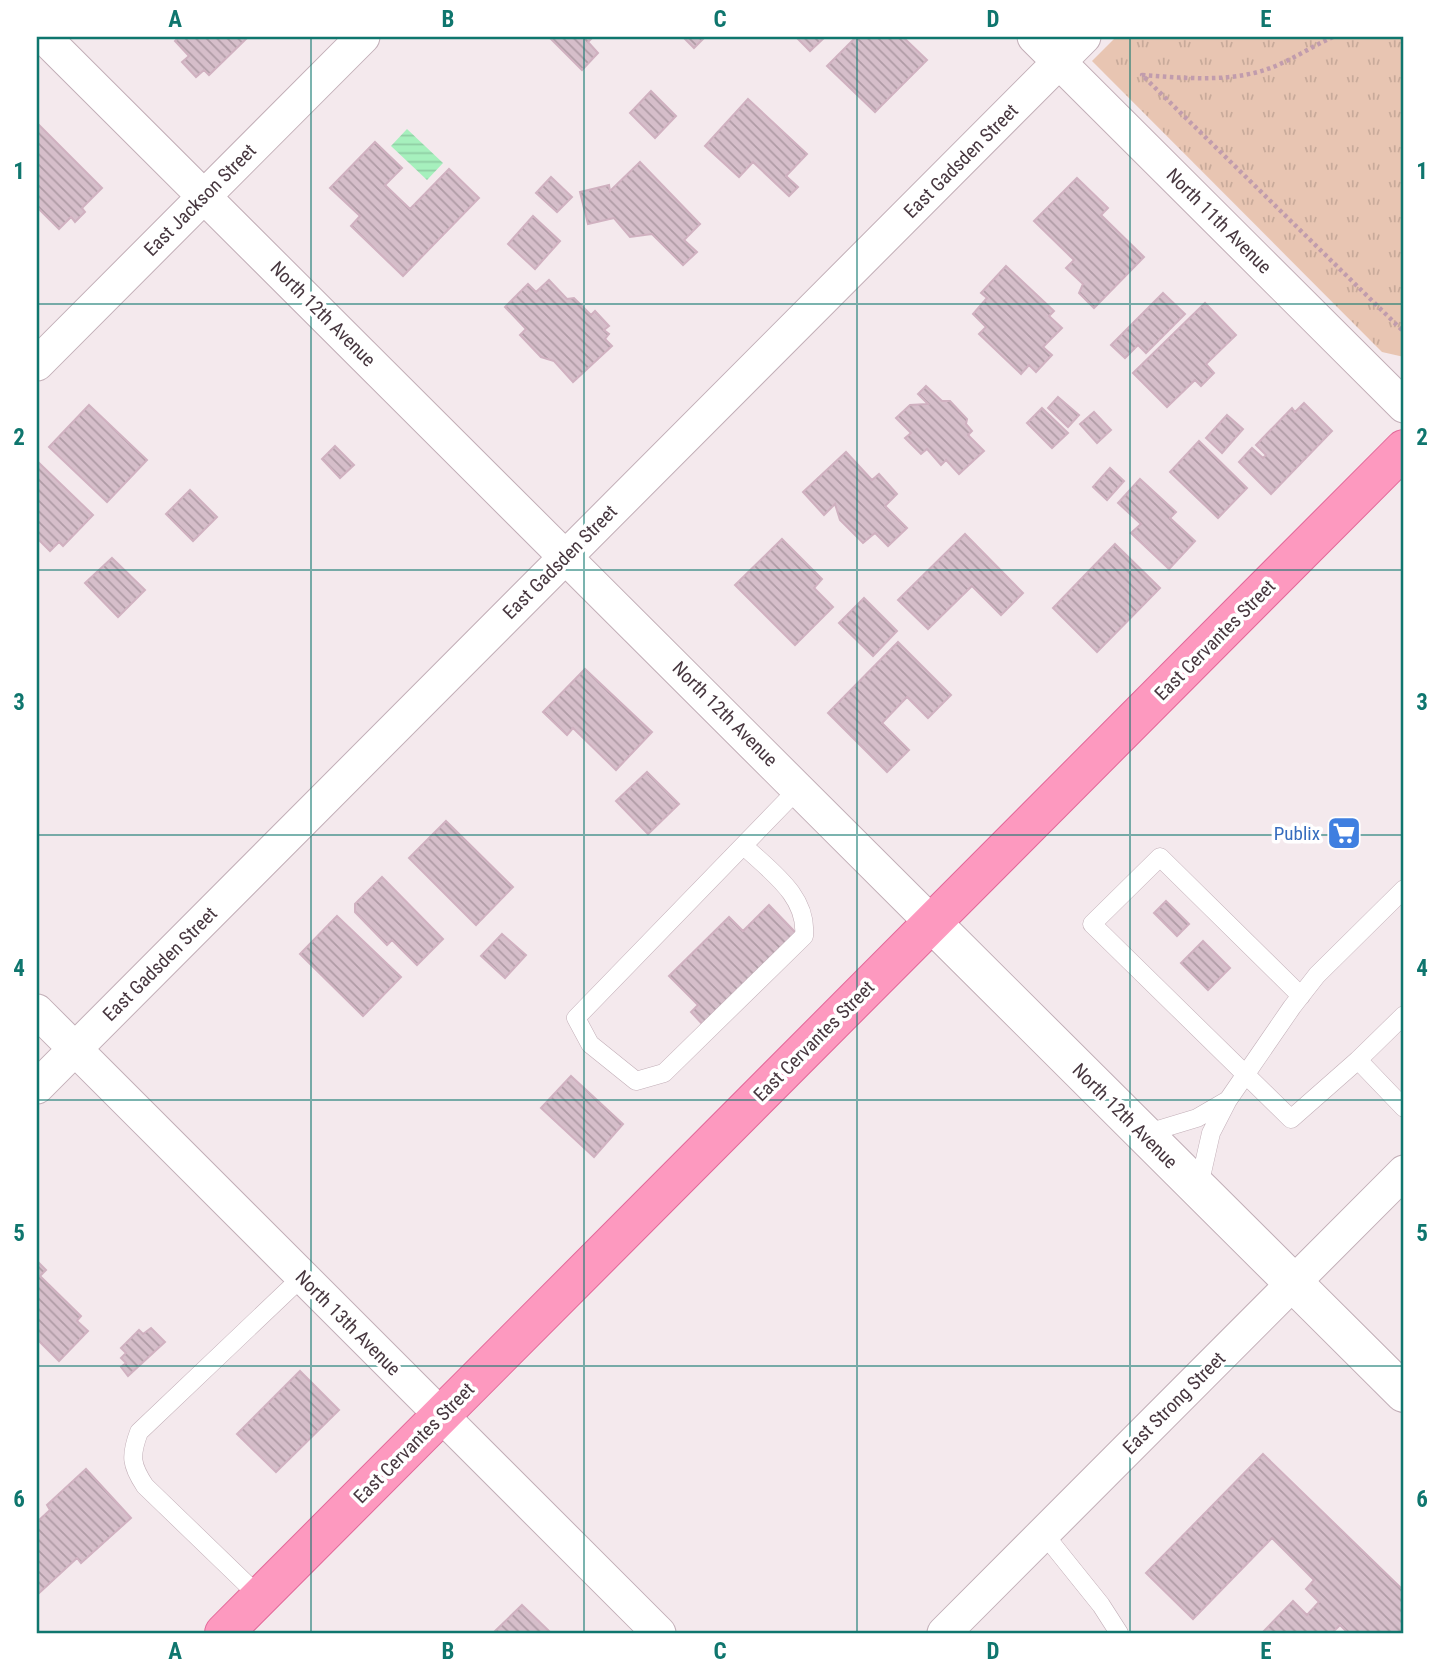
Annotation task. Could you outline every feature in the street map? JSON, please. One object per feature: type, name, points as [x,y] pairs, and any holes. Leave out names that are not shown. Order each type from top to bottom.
[{"type":"main road","name":"East Cervantes Street","points":[[224,1633],[1404,449]]},
{"type":"street","name":"North 12th Avenue","points":[[44,37],[567,555],[1404,1393]]},
{"type":"street","name":"East Jackson Street","points":[[37,364],[363,37]]},
{"type":"street","name":"North 11th Avenue","points":[[1034,37],[1404,406]]},
{"type":"street","name":"East Gadsden Street","points":[[37,1087],[1084,37]]},
{"type":"street","name":"North 13th Avenue","points":[[37,1012],[659,1633]]},
{"type":"street","name":"East Strong Street","points":[[944,1633],[1404,1172]]},
{"type":"lane","points":[[744,846],[796,897],[806,920],[804,936],[664,1073],[636,1081],[590,1044],[576,1018],[798,789]]},
{"type":"lane","points":[[1301,996],[1160,857],[1093,924],[1244,1076],[1291,1119],[1404,1015]]},
{"type":"lane","points":[[1198,1188],[1211,1133],[1244,1076],[1317,975],[1404,889]]},
{"type":"lane","points":[[1358,1060],[1404,1108]]},
{"type":"lane","points":[[1144,1134],[1197,1118],[1228,1100]]},
{"type":"lane","points":[[260,1597],[145,1486],[132,1467],[132,1452],[139,1433],[302,1277]]},
{"type":"lane","points":[[1044,1534],[1101,1605],[1119,1633]]},
{"type":"path","points":[[1333,37],[1278,65],[1242,75],[1205,80],[1142,75],[1404,332]]},
{"type":"green space","points":[[1116,37],[1404,37],[1404,357],[1382,352],[1092,61]]},
{"type":"shaded area","points":[[407,129],[443,163],[427,180],[391,146]]},
{"type":"building","points":[[179,37],[248,37],[209,75],[204,70],[196,77],[182,62],[189,56],[175,41]]},
{"type":"building","points":[[549,37],[593,37],[588,42],[598,53],[582,70]]},
{"type":"building","points":[[683,37],[705,37],[694,48]]},
{"type":"building","points":[[796,37],[825,37],[810,51]]},
{"type":"building","points":[[856,37],[903,37],[927,60],[875,112],[827,66]]},
{"type":"building","points":[[651,91],[676,116],[655,138],[630,113]]},
{"type":"building","points":[[748,99],[807,154],[786,176],[798,187],[789,196],[753,162],[739,177],[705,146]]},
{"type":"building","points":[[37,123],[102,188],[82,208],[85,212],[75,222],[71,217],[59,229],[37,207]]},
{"type":"building","points":[[375,142],[402,168],[385,185],[410,209],[449,169],[479,198],[403,276],[351,226],[360,216],[330,188]]},
{"type":"building","points":[[640,162],[700,224],[684,240],[697,252],[683,265],[652,234],[630,237],[614,218],[588,224],[580,192],[609,185],[610,191]]},
{"type":"building","points":[[551,177],[572,197],[557,212],[536,193]]},
{"type":"building","points":[[1077,178],[1108,208],[1101,215],[1144,257],[1094,308],[1079,293],[1083,284],[1066,268],[1074,260],[1034,221]]},
{"type":"building","points":[[533,216],[560,241],[535,269],[508,244]]},
{"type":"building","points":[[1006,266],[1054,311],[1049,316],[1062,328],[1043,347],[1052,355],[1036,372],[1029,365],[1021,374],[979,334],[986,327],[973,314],[987,298],[981,293]]},
{"type":"building","points":[[549,280],[567,299],[574,298],[591,315],[595,311],[609,326],[604,330],[609,334],[605,339],[612,346],[573,382],[554,361],[541,357],[520,335],[526,329],[505,307],[528,284],[536,292]]},
{"type":"building","points":[[1163,293],[1185,314],[1146,353],[1138,345],[1125,358],[1111,345]]},
{"type":"building","points":[[1205,303],[1236,335],[1206,364],[1214,373],[1201,386],[1195,380],[1167,407],[1133,373]]},
{"type":"building","points":[[926,386],[942,401],[950,401],[967,419],[966,424],[972,431],[968,435],[984,451],[959,474],[946,460],[941,465],[927,449],[921,454],[905,438],[911,433],[896,418],[910,405],[928,404],[918,394]]},
{"type":"building","points":[[1058,397],[1079,415],[1068,427],[1048,408]]},
{"type":"building","points":[[1304,403],[1332,431],[1271,494],[1239,462],[1252,448],[1263,458],[1266,455],[1256,445],[1292,408],[1295,412]]},
{"type":"building","points":[[89,405],[147,460],[107,502],[49,447]]},
{"type":"building","points":[[1042,408],[1068,433],[1052,448],[1027,423]]},
{"type":"building","points":[[1094,412],[1111,430],[1097,443],[1080,424]]},
{"type":"building","points":[[1227,415],[1243,429],[1222,453],[1206,438]]},
{"type":"building","points":[[1199,441],[1247,488],[1218,518],[1170,472]]},
{"type":"building","points":[[335,446],[354,465],[340,478],[322,459]]},
{"type":"building","points":[[846,452],[872,480],[879,474],[897,494],[885,506],[907,528],[888,546],[875,533],[863,543],[840,520],[835,504],[824,515],[803,492]]},
{"type":"building","points":[[37,461],[93,515],[63,546],[59,542],[50,551],[37,538]]},
{"type":"building","points":[[1110,468],[1124,481],[1107,500],[1093,487]]},
{"type":"building","points":[[1140,479],[1176,512],[1170,518],[1195,541],[1169,569],[1131,533],[1141,524],[1118,503]]},
{"type":"building","points":[[190,490],[217,517],[193,541],[166,514]]},
{"type":"building","points":[[965,534],[1023,593],[1001,615],[972,586],[928,629],[898,600]]},
{"type":"building","points":[[782,539],[822,579],[814,588],[833,607],[795,645],[735,585]]},
{"type":"building","points":[[1115,544],[1160,588],[1097,652],[1053,608]]},
{"type":"building","points":[[112,558],[145,590],[118,617],[85,583]]},
{"type":"building","points":[[864,598],[897,631],[873,656],[839,623]]},
{"type":"building","points":[[898,642],[951,695],[928,718],[907,697],[882,723],[909,750],[887,772],[828,713]]},
{"type":"building","points":[[585,669],[652,732],[616,770],[573,728],[567,735],[543,712]]},
{"type":"building","points":[[647,772],[679,804],[648,834],[616,801]]},
{"type":"building","points":[[446,821],[513,887],[476,925],[409,858]]},
{"type":"building","points":[[382,877],[443,939],[417,965],[392,940],[387,945],[355,912],[355,904]]},
{"type":"building","points":[[1166,901],[1189,924],[1177,936],[1154,913]]},
{"type":"building","points":[[769,905],[798,935],[705,1027],[691,1012],[698,1005],[669,976],[729,917],[743,931]]},
{"type":"building","points":[[337,916],[401,977],[363,1016],[300,954]]},
{"type":"building","points":[[502,934],[526,955],[505,978],[481,956]]},
{"type":"building","points":[[1203,941],[1230,968],[1208,990],[1181,963]]},
{"type":"building","points":[[571,1076],[623,1124],[594,1157],[541,1108]]},
{"type":"building","points":[[37,1261],[46,1270],[40,1276],[81,1316],[77,1321],[88,1331],[59,1361],[37,1339]]},
{"type":"building","points":[[151,1328],[165,1342],[128,1376],[121,1367],[126,1363],[121,1358],[126,1353],[121,1348],[139,1330],[143,1334]]},
{"type":"building","points":[[300,1371],[339,1410],[276,1472],[237,1434]]},
{"type":"building","points":[[1263,1454],[1404,1591],[1404,1633],[1348,1633],[1340,1625],[1332,1633],[1262,1633],[1293,1601],[1307,1615],[1319,1602],[1306,1589],[1314,1580],[1272,1538],[1193,1619],[1146,1573]]},
{"type":"building","points":[[86,1469],[131,1518],[81,1563],[77,1558],[37,1595],[37,1522],[50,1510],[47,1505]]},
{"type":"building","points":[[522,1605],[551,1633],[494,1632]]},
{"type":"place","name":"Publix","points":[[1344,833]]}]
